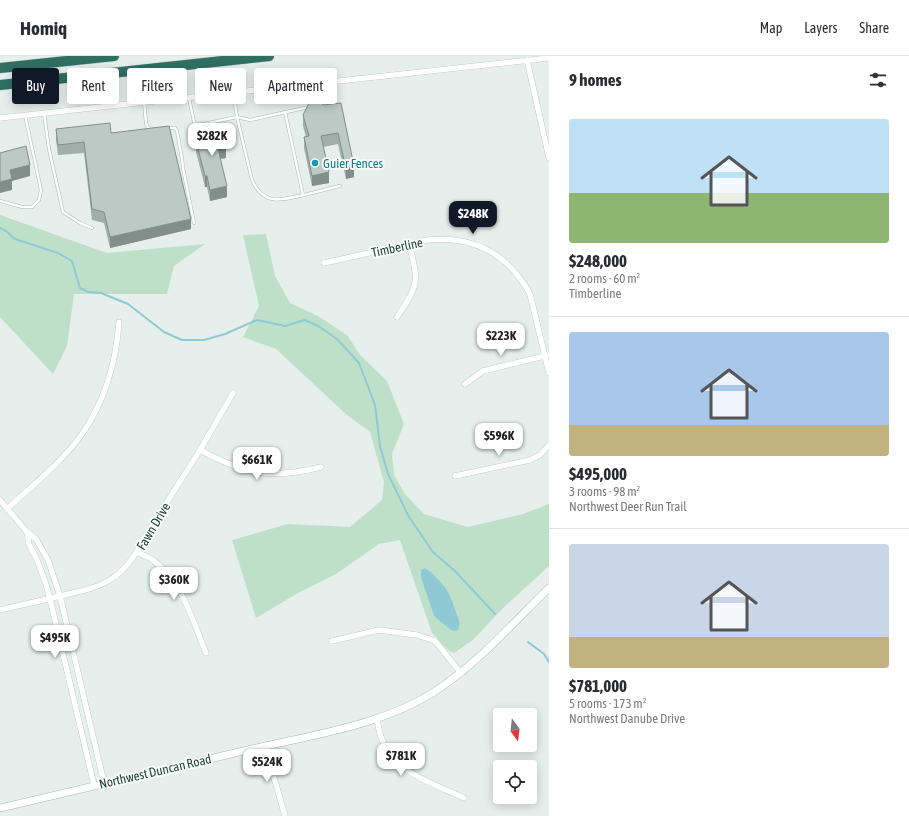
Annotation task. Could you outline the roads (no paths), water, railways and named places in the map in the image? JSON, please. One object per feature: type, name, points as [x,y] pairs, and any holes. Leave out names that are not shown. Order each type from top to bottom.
[{"type":"highway","points":[[0,68],[114,56]]},
{"type":"highway","points":[[0,85],[268,56]]},
{"type":"street","points":[[246,91],[549,58]]},
{"type":"street","points":[[527,60],[549,158]]},
{"type":"street","points":[[189,96],[195,95]]},
{"type":"street","points":[[0,118],[127,104]]},
{"type":"street","name":"Timberline","points":[[324,263],[442,238],[480,246],[495,254],[507,263],[524,282],[530,294],[547,356],[549,373]]},
{"type":"street","points":[[397,317],[412,295],[416,278],[409,244]]},
{"type":"street","points":[[8,508],[60,460],[82,435],[104,394],[113,365],[119,322]]},
{"type":"street","points":[[464,384],[487,369],[547,356]]},
{"type":"street","name":"Fawn Drive","points":[[0,610],[92,589],[107,582],[123,570],[137,552],[143,540],[200,450],[233,393]]},
{"type":"street","points":[[455,476],[530,460],[540,455],[549,445]]},
{"type":"street","points":[[200,450],[223,463],[250,471],[290,474],[320,467]]},
{"type":"street","points":[[0,500],[27,532],[36,539],[44,550],[48,560],[60,596],[104,783]]},
{"type":"street","points":[[27,532],[29,544],[37,560],[50,599],[94,785]]},
{"type":"street","points":[[137,552],[154,561],[163,569],[177,588],[183,598],[206,653]]},
{"type":"street","name":"Northwest Duncan Road","points":[[0,808],[377,719],[397,711],[436,690],[460,672],[485,651],[549,588]]},
{"type":"street","points":[[332,641],[379,630],[417,634],[435,641],[460,672]]},
{"type":"street","points":[[71,688],[81,686]]},
{"type":"street","points":[[377,719],[381,737],[395,760],[413,774],[464,798]]},
{"type":"street","points":[[265,746],[285,816]]},
{"type":"lane","points":[[189,96],[194,122],[197,125],[238,117],[250,120],[312,107]]},
{"type":"lane","points":[[144,104],[148,128],[158,128]]},
{"type":"lane","points":[[235,104],[252,180],[257,190],[264,196],[272,200],[292,198],[340,186]]},
{"type":"lane","points":[[319,105],[323,104]]},
{"type":"lane","points":[[285,112],[303,195]]},
{"type":"lane","points":[[44,113],[49,149],[63,212],[80,223],[92,228]]},
{"type":"lane","points":[[0,201],[22,207],[32,207],[39,200],[41,190],[25,115]]},
{"type":"lane","points":[[165,128],[175,128],[177,131],[182,159],[182,168],[194,223]]},
{"type":"water","points":[[425,568],[445,587],[451,598],[460,623],[458,630],[451,630],[434,616],[421,578],[421,570]]},
{"type":"waterway","points":[[0,228],[15,239],[58,253],[72,261],[80,288],[88,292],[101,293],[128,304],[164,332],[182,340],[204,340],[225,334],[257,320],[285,326],[305,320],[318,326],[337,339],[359,363],[375,405],[380,446],[388,474],[409,517],[433,552],[455,571],[495,614]]},
{"type":"waterway","points":[[528,642],[544,654],[549,662]]},
{"type":"place","name":"Guier Fences","points":[[315,163]]}]
